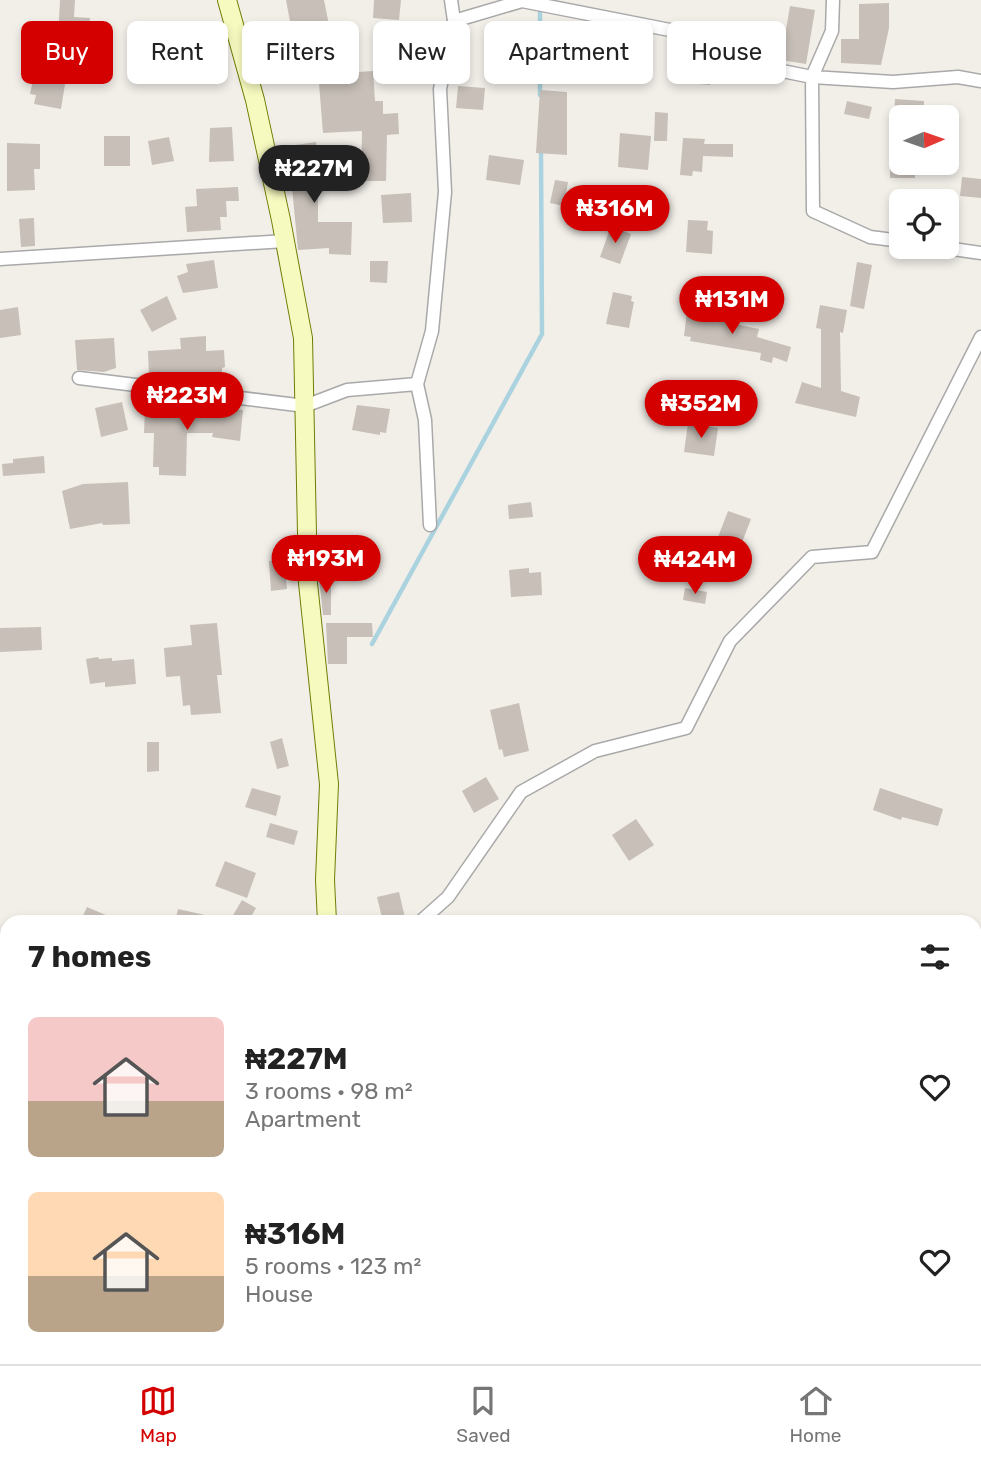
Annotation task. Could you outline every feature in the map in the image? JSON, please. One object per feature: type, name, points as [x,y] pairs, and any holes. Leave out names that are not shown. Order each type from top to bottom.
[{"type":"street","points":[[227,0],[255,100],[303,338],[308,583],[328,784],[327,915]]},
{"type":"street","points":[[451,0],[454,21],[522,1],[675,31],[758,66],[812,77],[893,82],[958,77],[981,81]]},
{"type":"street","points":[[833,0],[832,31],[812,77],[813,211],[870,237],[889,239]]},
{"type":"street","points":[[430,525],[425,420],[417,384],[432,331],[445,192],[441,84]]},
{"type":"street","points":[[0,259],[285,241]]},
{"type":"street","points":[[959,250],[981,253]]},
{"type":"street","points":[[429,915],[448,897],[521,792],[595,751],[686,728],[730,641],[812,557],[872,552],[981,337]]},
{"type":"street","points":[[79,378],[304,406],[347,390],[417,384]]},
{"type":"building","points":[[60,0],[75,0],[74,17],[90,18],[90,21],[59,21]]},
{"type":"building","points":[[286,0],[324,0],[328,21],[290,21]]},
{"type":"building","points":[[374,0],[401,0],[399,20],[373,18]]},
{"type":"building","points":[[889,3],[889,28],[881,65],[841,63],[841,39],[859,39],[859,4]]},
{"type":"building","points":[[790,6],[815,10],[806,64],[786,61],[786,30]]},
{"type":"building","points":[[373,71],[375,101],[383,101],[383,114],[398,113],[399,134],[387,135],[386,181],[361,181],[362,131],[323,133],[319,84],[359,84],[359,72]]},
{"type":"building","points":[[32,84],[65,84],[61,109],[34,104],[36,95],[30,94]]},
{"type":"building","points":[[458,86],[485,88],[483,110],[456,108]]},
{"type":"building","points":[[540,90],[567,92],[567,155],[536,153]]},
{"type":"building","points":[[895,99],[924,101],[924,105],[895,105]]},
{"type":"building","points":[[847,101],[872,107],[869,119],[844,114]]},
{"type":"building","points":[[655,112],[668,113],[667,141],[654,141]]},
{"type":"building","points":[[232,127],[234,161],[209,162],[210,128]]},
{"type":"building","points":[[620,133],[651,136],[648,170],[618,167]]},
{"type":"building","points":[[104,136],[130,136],[130,166],[104,166]]},
{"type":"building","points":[[169,137],[174,161],[152,165],[148,141]]},
{"type":"building","points":[[683,138],[705,139],[704,144],[733,144],[733,157],[703,156],[702,172],[693,171],[692,176],[680,175]]},
{"type":"building","points":[[316,142],[320,172],[318,222],[352,222],[351,255],[329,254],[329,248],[298,250],[288,146]]},
{"type":"building","points":[[7,143],[40,144],[40,169],[34,169],[35,190],[7,191]]},
{"type":"building","points":[[489,155],[524,160],[520,185],[486,180]]},
{"type":"building","points":[[890,175],[915,175],[915,178],[890,178]]},
{"type":"building","points":[[962,177],[981,179],[981,198],[960,196]]},
{"type":"building","points":[[555,180],[568,182],[564,206],[550,203]]},
{"type":"building","points":[[238,187],[239,201],[226,201],[227,217],[220,217],[221,230],[187,232],[185,207],[197,206],[196,189]]},
{"type":"building","points":[[411,193],[412,222],[383,223],[381,195]]},
{"type":"building","points":[[34,218],[35,246],[21,247],[19,219]]},
{"type":"building","points":[[688,220],[708,221],[707,230],[713,231],[712,254],[686,252]]},
{"type":"building","points":[[611,226],[631,234],[620,264],[600,257]]},
{"type":"building","points":[[214,260],[218,288],[183,293],[177,276],[188,272],[186,264]]},
{"type":"building","points":[[370,261],[388,261],[387,283],[370,282]]},
{"type":"building","points":[[857,262],[872,265],[864,309],[850,306]]},
{"type":"building","points":[[613,292],[632,296],[631,301],[634,302],[629,328],[606,324]]},
{"type":"building","points":[[167,296],[177,319],[152,332],[140,310]]},
{"type":"building","points":[[820,305],[847,310],[843,333],[840,332],[841,391],[860,397],[856,417],[795,403],[802,382],[821,388],[821,329],[816,328]]},
{"type":"building","points":[[18,307],[21,335],[0,338],[0,310]]},
{"type":"building","points":[[687,310],[715,313],[715,320],[759,329],[757,337],[791,347],[787,362],[773,357],[772,363],[760,360],[761,353],[690,341],[691,337],[684,336]]},
{"type":"building","points":[[206,336],[206,351],[224,350],[225,367],[222,372],[208,372],[208,377],[183,378],[183,374],[149,376],[148,351],[181,349],[180,338]]},
{"type":"building","points":[[114,338],[116,368],[104,372],[77,370],[75,340]]},
{"type":"building","points":[[122,402],[128,430],[101,437],[95,408]]},
{"type":"building","points":[[357,405],[390,409],[386,433],[380,432],[380,435],[352,430]]},
{"type":"building","points":[[145,407],[243,410],[240,441],[212,437],[213,433],[187,433],[186,476],[159,475],[159,467],[153,467],[154,433],[144,433]]},
{"type":"building","points":[[688,423],[718,428],[714,456],[684,452]]},
{"type":"building","points":[[44,456],[45,473],[3,476],[2,464],[13,463],[13,459]]},
{"type":"building","points":[[128,482],[130,524],[102,523],[70,529],[62,491],[83,484]]},
{"type":"building","points":[[531,502],[533,517],[509,519],[508,505]]},
{"type":"building","points":[[728,511],[751,519],[741,545],[718,537]]},
{"type":"building","points":[[284,559],[287,589],[271,591],[269,561]]},
{"type":"building","points":[[529,568],[529,573],[541,572],[542,595],[511,597],[509,570]]},
{"type":"building","points":[[331,577],[331,615],[323,615],[319,578]]},
{"type":"building","points":[[685,588],[707,592],[705,604],[683,600]]},
{"type":"building","points":[[217,623],[222,675],[217,675],[221,713],[191,715],[190,705],[183,706],[180,676],[166,677],[164,648],[192,645],[190,625]]},
{"type":"building","points":[[326,623],[372,623],[373,637],[347,637],[347,664],[328,664]]},
{"type":"building","points":[[41,627],[42,650],[0,652],[0,628]]},
{"type":"building","points":[[112,658],[112,661],[134,659],[136,684],[105,687],[105,682],[90,684],[86,659]]},
{"type":"building","points":[[519,703],[529,751],[504,757],[502,749],[499,750],[490,710]]},
{"type":"building","points":[[282,738],[289,766],[277,769],[270,742]]},
{"type":"building","points":[[147,742],[159,742],[159,771],[147,772]]},
{"type":"building","points":[[486,777],[499,799],[474,813],[462,791]]},
{"type":"building","points":[[252,788],[281,796],[276,816],[245,807]]},
{"type":"building","points":[[880,788],[943,809],[938,826],[902,817],[901,820],[873,810]]},
{"type":"building","points":[[636,819],[654,845],[629,861],[612,835]]},
{"type":"building","points":[[270,823],[298,831],[294,845],[266,837]]},
{"type":"building","points":[[225,861],[256,873],[247,898],[215,886]]},
{"type":"building","points":[[399,892],[404,915],[381,915],[377,897]]},
{"type":"building","points":[[242,900],[256,908],[252,915],[233,915]]},
{"type":"building","points":[[87,907],[106,915],[83,915]]},
{"type":"building","points":[[178,909],[205,915],[177,915]]},
{"type":"waterway","points":[[540,6],[540,95]]},
{"type":"waterway","points":[[372,644],[542,334],[541,150]]}]
